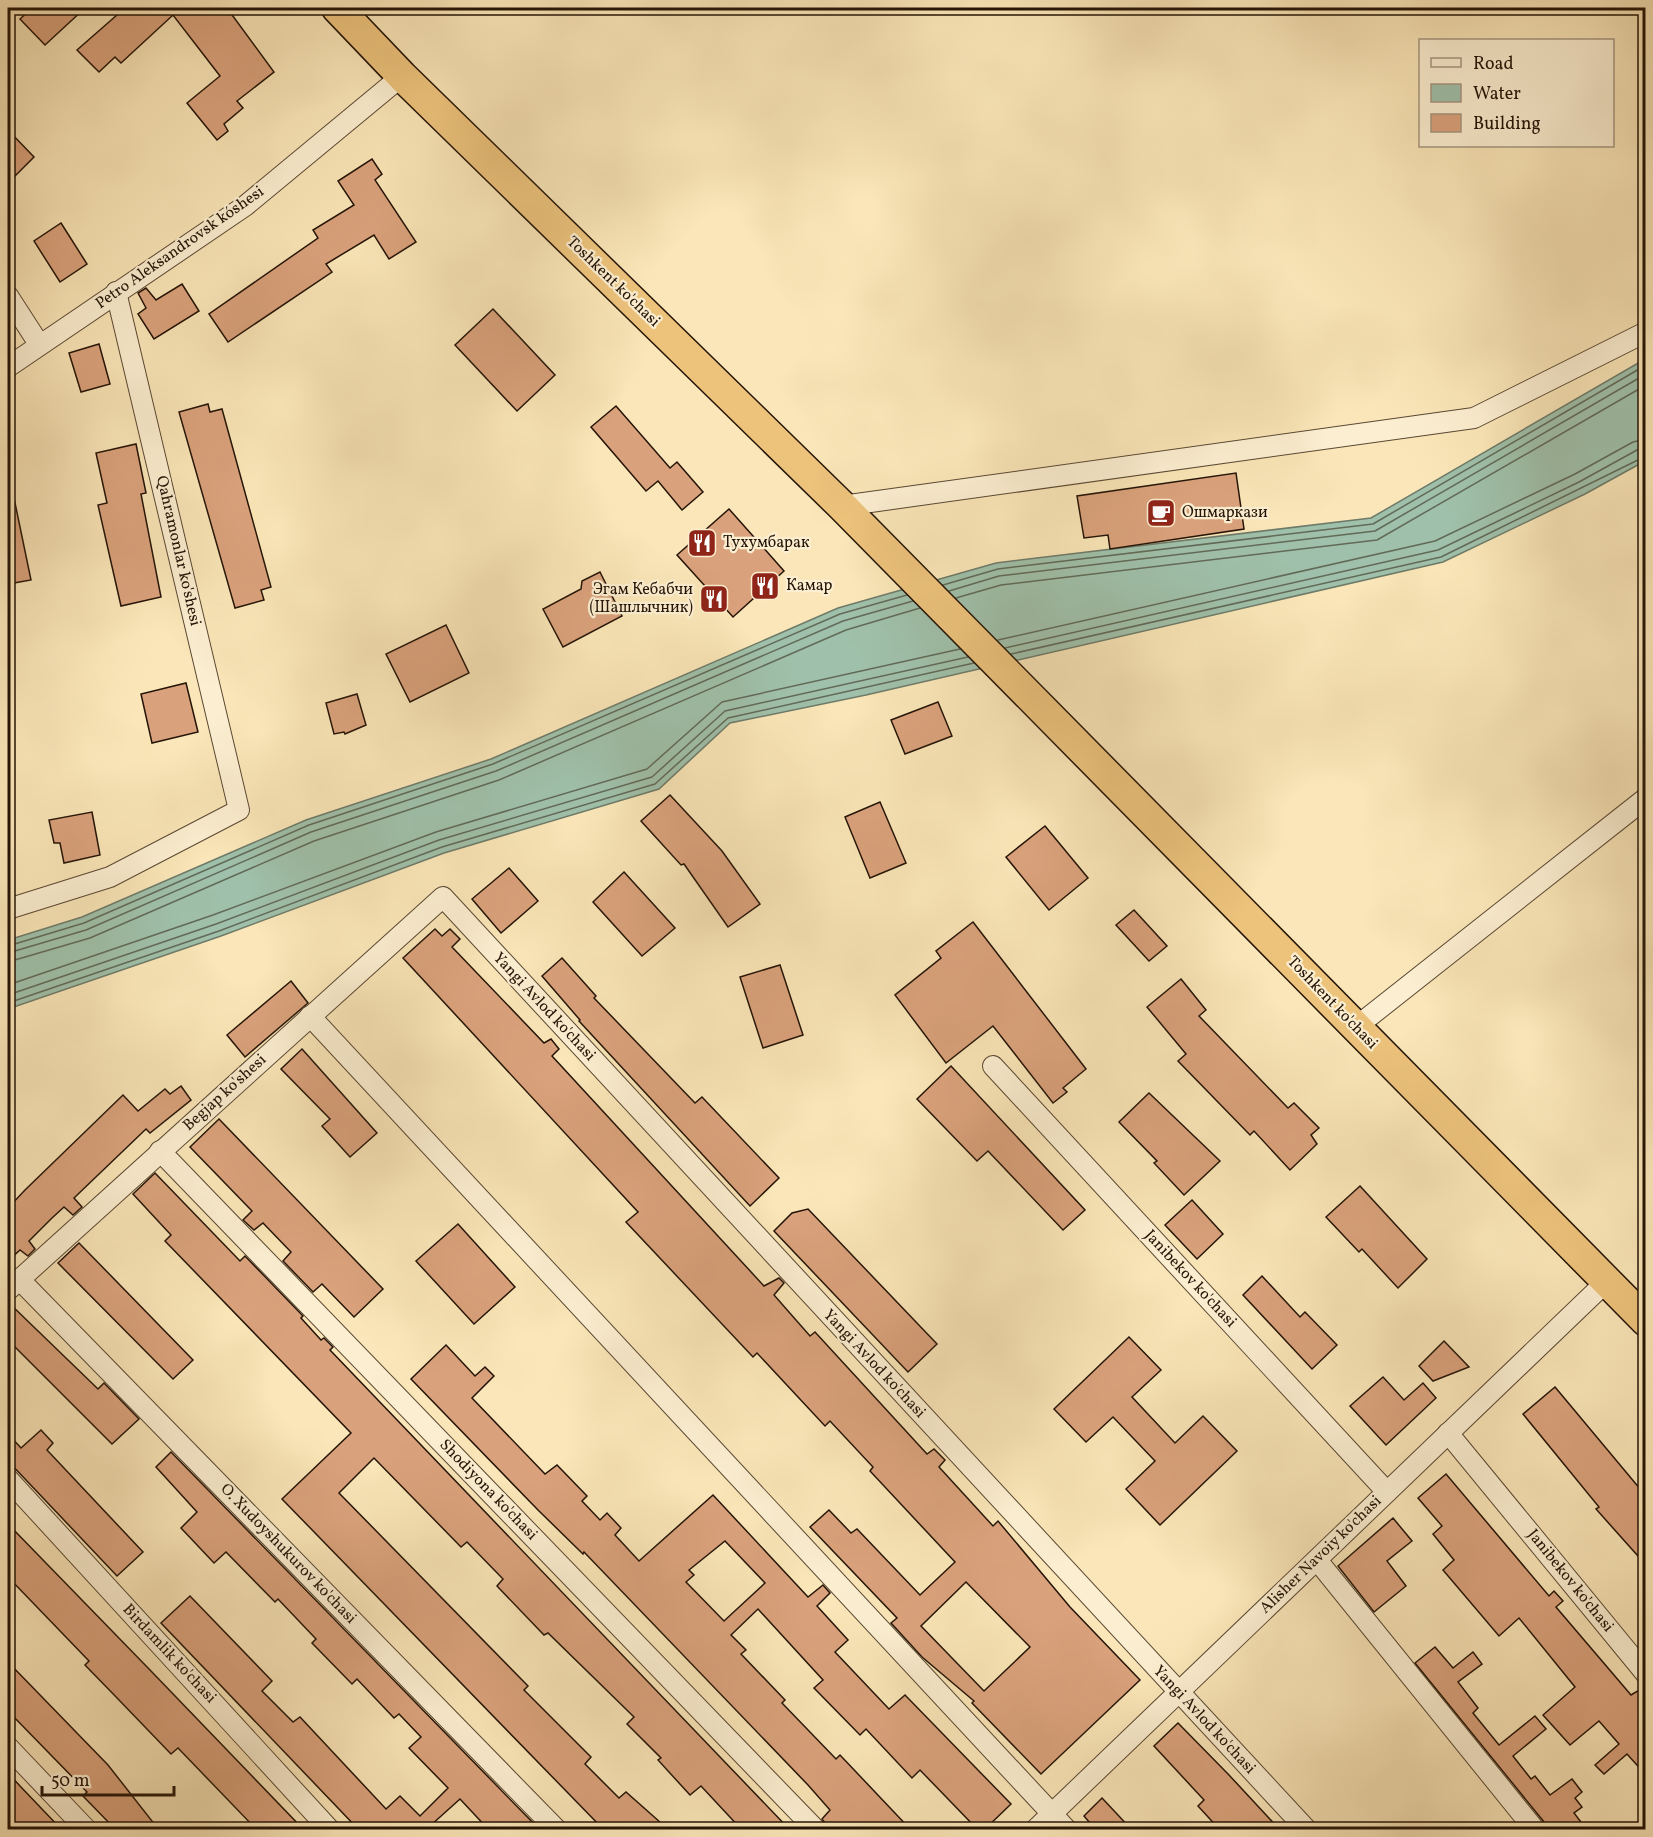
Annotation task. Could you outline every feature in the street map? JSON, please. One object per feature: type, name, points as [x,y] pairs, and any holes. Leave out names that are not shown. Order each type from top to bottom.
[{"type":"highway","name":"Toshkent ko'chasi","points":[[337,8],[402,76],[842,506],[1646,1321]]},
{"type":"street","name":"Petro Aleksandrovsk kóshesi","points":[[8,367],[245,206],[402,76]]},
{"type":"street","name":"Qahramonlar ko'shesi","points":[[8,909],[110,877],[239,810],[116,292]]},
{"type":"street","points":[[8,296],[39,344]]},
{"type":"street","points":[[842,506],[1474,418],[1646,332]]},
{"type":"street","points":[[1356,1027],[1646,798]]},
{"type":"street","name":"Begjap ko'shesi","points":[[13,1284],[442,897]]},
{"type":"street","name":"Yangi Avlod ko'chasi","points":[[442,897],[1306,1830]]},
{"type":"street","points":[[310,1016],[1067,1830]]},
{"type":"street","name":"Janibekov ko'chasi","points":[[993,1066],[1387,1492]]},
{"type":"street","name":"Shodiyona ko'chasi","points":[[160,1151],[816,1830]]},
{"type":"street","name":"Alisher Navoiy ko'chasi","points":[[1035,1830],[1607,1281]]},
{"type":"street","name":"O. Xudoyshukurov ko'chasi","points":[[13,1284],[557,1830]]},
{"type":"street","name":"Janibekov ko'chasi","points":[[1448,1433],[1646,1674]]},
{"type":"street","name":"Birdamlik ko'chasi","points":[[8,1479],[330,1830]]},
{"type":"street","points":[[1317,1560],[1535,1830]]},
{"type":"street","points":[[8,1747],[87,1830]]},
{"type":"water","points":[[1645,359],[1645,461],[1585,494],[1443,562],[866,695],[730,723],[659,789],[444,853],[221,936],[8,1009],[8,940],[82,917],[306,820],[491,759],[838,608],[996,563],[1371,518]]},
{"type":"building","points":[[32,8],[85,8],[45,45],[20,19]]},
{"type":"building","points":[[125,8],[227,8],[274,72],[237,101],[243,108],[224,124],[228,131],[217,140],[187,103],[220,76],[173,15],[121,63],[115,57],[99,72],[77,50]]},
{"type":"building","points":[[8,130],[34,157],[8,183]]},
{"type":"building","points":[[372,159],[382,174],[375,180],[416,242],[389,259],[374,235],[326,264],[332,272],[228,342],[209,314],[318,238],[313,230],[354,205],[338,181]]},
{"type":"building","points":[[61,223],[87,264],[60,282],[34,241]]},
{"type":"building","points":[[182,284],[199,311],[154,339],[138,314],[146,308],[138,293],[146,288],[156,300]]},
{"type":"building","points":[[493,309],[555,375],[517,411],[455,345]]},
{"type":"building","points":[[99,344],[110,384],[81,392],[69,353]]},
{"type":"building","points":[[208,404],[210,412],[222,409],[271,587],[261,590],[264,600],[235,608],[179,412]]},
{"type":"building","points":[[616,406],[670,468],[677,462],[703,492],[682,510],[658,481],[646,491],[591,427]]},
{"type":"building","points":[[136,444],[146,493],[141,494],[161,597],[121,606],[98,505],[107,503],[96,453]]},
{"type":"building","name":"Ошмаркази","points":[[1236,473],[1244,529],[1110,549],[1108,535],[1084,538],[1077,496]]},
{"type":"building","points":[[14,498],[31,580],[8,584],[8,499]]},
{"type":"building","points":[[729,509],[784,571],[733,617],[677,555]]},
{"type":"building","points":[[600,572],[622,616],[563,647],[543,609],[581,589],[582,581]]},
{"type":"building","points":[[446,625],[469,673],[410,702],[386,654]]},
{"type":"building","points":[[186,683],[198,732],[152,743],[141,694]]},
{"type":"building","points":[[357,694],[366,725],[345,734],[344,732],[334,734],[326,703]]},
{"type":"building","points":[[938,702],[952,736],[905,754],[891,720]]},
{"type":"building","points":[[670,795],[722,851],[760,904],[728,927],[684,864],[681,865],[641,821]]},
{"type":"building","points":[[880,802],[906,863],[870,878],[845,817]]},
{"type":"building","points":[[92,812],[100,855],[64,863],[60,843],[54,843],[49,820]]},
{"type":"building","points":[[1045,826],[1088,878],[1049,910],[1006,857]]},
{"type":"building","points":[[509,868],[538,901],[501,933],[472,899]]},
{"type":"building","points":[[624,872],[675,928],[642,956],[593,902]]},
{"type":"building","points":[[1134,910],[1167,946],[1149,961],[1116,925]]},
{"type":"building","points":[[973,922],[1086,1069],[1063,1088],[1067,1092],[1053,1103],[993,1026],[946,1063],[895,995],[941,958],[936,951]]},
{"type":"building","points":[[435,929],[442,936],[450,929],[460,939],[452,947],[544,1043],[551,1039],[559,1049],[552,1056],[764,1286],[779,1278],[784,1283],[774,1295],[810,1336],[815,1332],[927,1454],[934,1449],[945,1460],[939,1467],[993,1526],[998,1521],[1070,1607],[1140,1680],[1041,1774],[972,1703],[974,1701],[922,1657],[891,1623],[897,1618],[810,1527],[829,1510],[851,1533],[857,1529],[920,1595],[955,1562],[870,1471],[873,1467],[830,1421],[825,1426],[757,1353],[753,1357],[626,1222],[638,1212],[403,958]],"holes":[[[966,1582],[1030,1647],[984,1691],[921,1626]]]},
{"type":"building","points":[[562,958],[596,996],[594,998],[695,1103],[702,1097],[779,1178],[750,1206],[579,1021],[542,976]]},
{"type":"building","points":[[780,965],[803,1035],[763,1048],[740,977]]},
{"type":"building","points":[[1181,979],[1206,1010],[1199,1016],[1288,1108],[1294,1103],[1319,1128],[1311,1135],[1317,1144],[1290,1170],[1254,1131],[1250,1135],[1178,1061],[1186,1054],[1147,1007]]},
{"type":"building","points":[[291,981],[308,1003],[245,1057],[227,1035]]},
{"type":"building","points":[[302,1049],[377,1133],[350,1157],[322,1126],[330,1119],[281,1069]]},
{"type":"building","points":[[951,1066],[1085,1210],[1063,1230],[988,1151],[977,1161],[917,1099]]},
{"type":"building","points":[[181,1086],[191,1100],[150,1133],[146,1129],[74,1198],[82,1207],[73,1215],[64,1207],[52,1218],[29,1241],[35,1249],[28,1256],[20,1250],[8,1261],[8,1208],[25,1190],[123,1095],[138,1111],[165,1089],[170,1094]]},
{"type":"building","points":[[1149,1093],[1220,1161],[1184,1195],[1154,1163],[1157,1161],[1119,1122]]},
{"type":"building","points":[[219,1119],[383,1289],[354,1317],[322,1284],[313,1292],[283,1261],[291,1252],[263,1223],[254,1230],[243,1220],[252,1211],[190,1147]]},
{"type":"building","points":[[155,1173],[240,1261],[245,1256],[303,1316],[301,1318],[321,1340],[324,1338],[333,1347],[330,1350],[790,1830],[742,1830],[701,1786],[690,1795],[658,1760],[661,1758],[627,1724],[634,1717],[548,1633],[544,1635],[497,1586],[503,1579],[467,1542],[461,1547],[374,1458],[339,1493],[528,1686],[524,1690],[591,1757],[585,1764],[619,1798],[626,1792],[661,1823],[654,1830],[604,1830],[282,1499],[351,1433],[165,1241],[171,1235],[133,1194]]},
{"type":"building","points":[[1360,1186],[1427,1259],[1398,1288],[1362,1249],[1359,1252],[1326,1217]]},
{"type":"building","points":[[1192,1200],[1223,1234],[1197,1259],[1165,1225]]},
{"type":"building","points":[[808,1209],[937,1344],[908,1372],[774,1231],[792,1213]]},
{"type":"building","points":[[458,1224],[515,1287],[474,1324],[416,1261]]},
{"type":"building","points":[[79,1243],[193,1360],[173,1379],[58,1263]]},
{"type":"building","points":[[1262,1276],[1300,1317],[1305,1312],[1337,1345],[1312,1369],[1243,1295]]},
{"type":"building","points":[[8,1302],[98,1389],[104,1383],[139,1419],[112,1444],[8,1340]]},
{"type":"building","points":[[1129,1337],[1161,1370],[1132,1397],[1175,1443],[1203,1416],[1237,1451],[1160,1525],[1126,1489],[1155,1461],[1113,1417],[1086,1442],[1054,1409]]},
{"type":"building","points":[[1444,1341],[1469,1367],[1433,1381],[1419,1366]]},
{"type":"building","points":[[446,1345],[475,1376],[485,1367],[494,1376],[472,1398],[545,1474],[557,1465],[587,1496],[582,1501],[600,1520],[607,1513],[621,1528],[615,1535],[639,1561],[713,1495],[808,1597],[823,1585],[830,1593],[817,1606],[848,1640],[835,1652],[889,1709],[905,1695],[1011,1804],[984,1830],[978,1830],[920,1770],[912,1778],[866,1729],[860,1735],[814,1688],[823,1680],[758,1609],[731,1635],[746,1650],[741,1654],[785,1700],[782,1703],[836,1759],[840,1755],[911,1830],[830,1830],[822,1819],[830,1810],[808,1785],[584,1552],[583,1554],[538,1510],[411,1379]],"holes":[[[725,1541],[765,1583],[724,1621],[686,1582],[694,1575],[689,1570]]]},
{"type":"building","points":[[1383,1377],[1404,1400],[1423,1383],[1436,1398],[1386,1445],[1350,1406]]},
{"type":"building","points":[[1555,1387],[1646,1496],[1646,1565],[1596,1509],[1599,1507],[1523,1414]]},
{"type":"building","points":[[41,1430],[53,1443],[47,1450],[143,1552],[117,1576],[8,1461],[8,1434],[21,1448]]},
{"type":"building","points":[[171,1452],[540,1830],[489,1830],[460,1799],[430,1826],[433,1830],[359,1830],[161,1623],[190,1596],[272,1681],[262,1691],[293,1722],[300,1717],[386,1809],[400,1796],[420,1816],[448,1788],[409,1748],[421,1737],[399,1714],[394,1718],[357,1679],[352,1684],[312,1643],[316,1639],[278,1599],[275,1602],[226,1552],[214,1563],[181,1528],[197,1512],[156,1467]]},
{"type":"building","points":[[1446,1474],[1549,1596],[1554,1591],[1563,1601],[1556,1607],[1631,1695],[1646,1686],[1646,1775],[1627,1754],[1604,1774],[1595,1765],[1619,1744],[1599,1721],[1570,1745],[1543,1715],[1575,1687],[1519,1618],[1499,1636],[1443,1570],[1454,1560],[1433,1534],[1442,1526],[1418,1498]]},
{"type":"building","points":[[1393,1518],[1412,1541],[1387,1561],[1406,1586],[1374,1612],[1338,1566]]},
{"type":"building","points":[[8,1524],[304,1830],[257,1830],[178,1748],[171,1754],[85,1665],[89,1661],[8,1577]]},
{"type":"building","points":[[1435,1647],[1453,1668],[1473,1652],[1482,1664],[1458,1682],[1478,1708],[1473,1713],[1499,1745],[1535,1716],[1546,1729],[1513,1756],[1531,1779],[1535,1776],[1550,1795],[1572,1779],[1582,1792],[1575,1798],[1582,1807],[1574,1813],[1587,1830],[1547,1830],[1544,1822],[1415,1663]]},
{"type":"building","points":[[8,1662],[108,1765],[159,1830],[116,1830],[83,1796],[87,1792],[8,1711]]},
{"type":"building","points":[[1178,1723],[1280,1830],[1220,1830],[1198,1806],[1204,1800],[1154,1746]]},
{"type":"building","points":[[8,1773],[62,1830],[15,1830],[8,1822]]},
{"type":"building","points":[[1102,1798],[1132,1830],[1096,1830],[1084,1816]]},
{"type":"place","name":"Ошмаркази","points":[[1161,513]]},
{"type":"place","name":"Тухумбарак","points":[[702,543]]},
{"type":"place","name":"Камар","points":[[765,586]]},
{"type":"place","name":"Эгам Кебабчи (Шашлычник)","points":[[714,599]]}]
